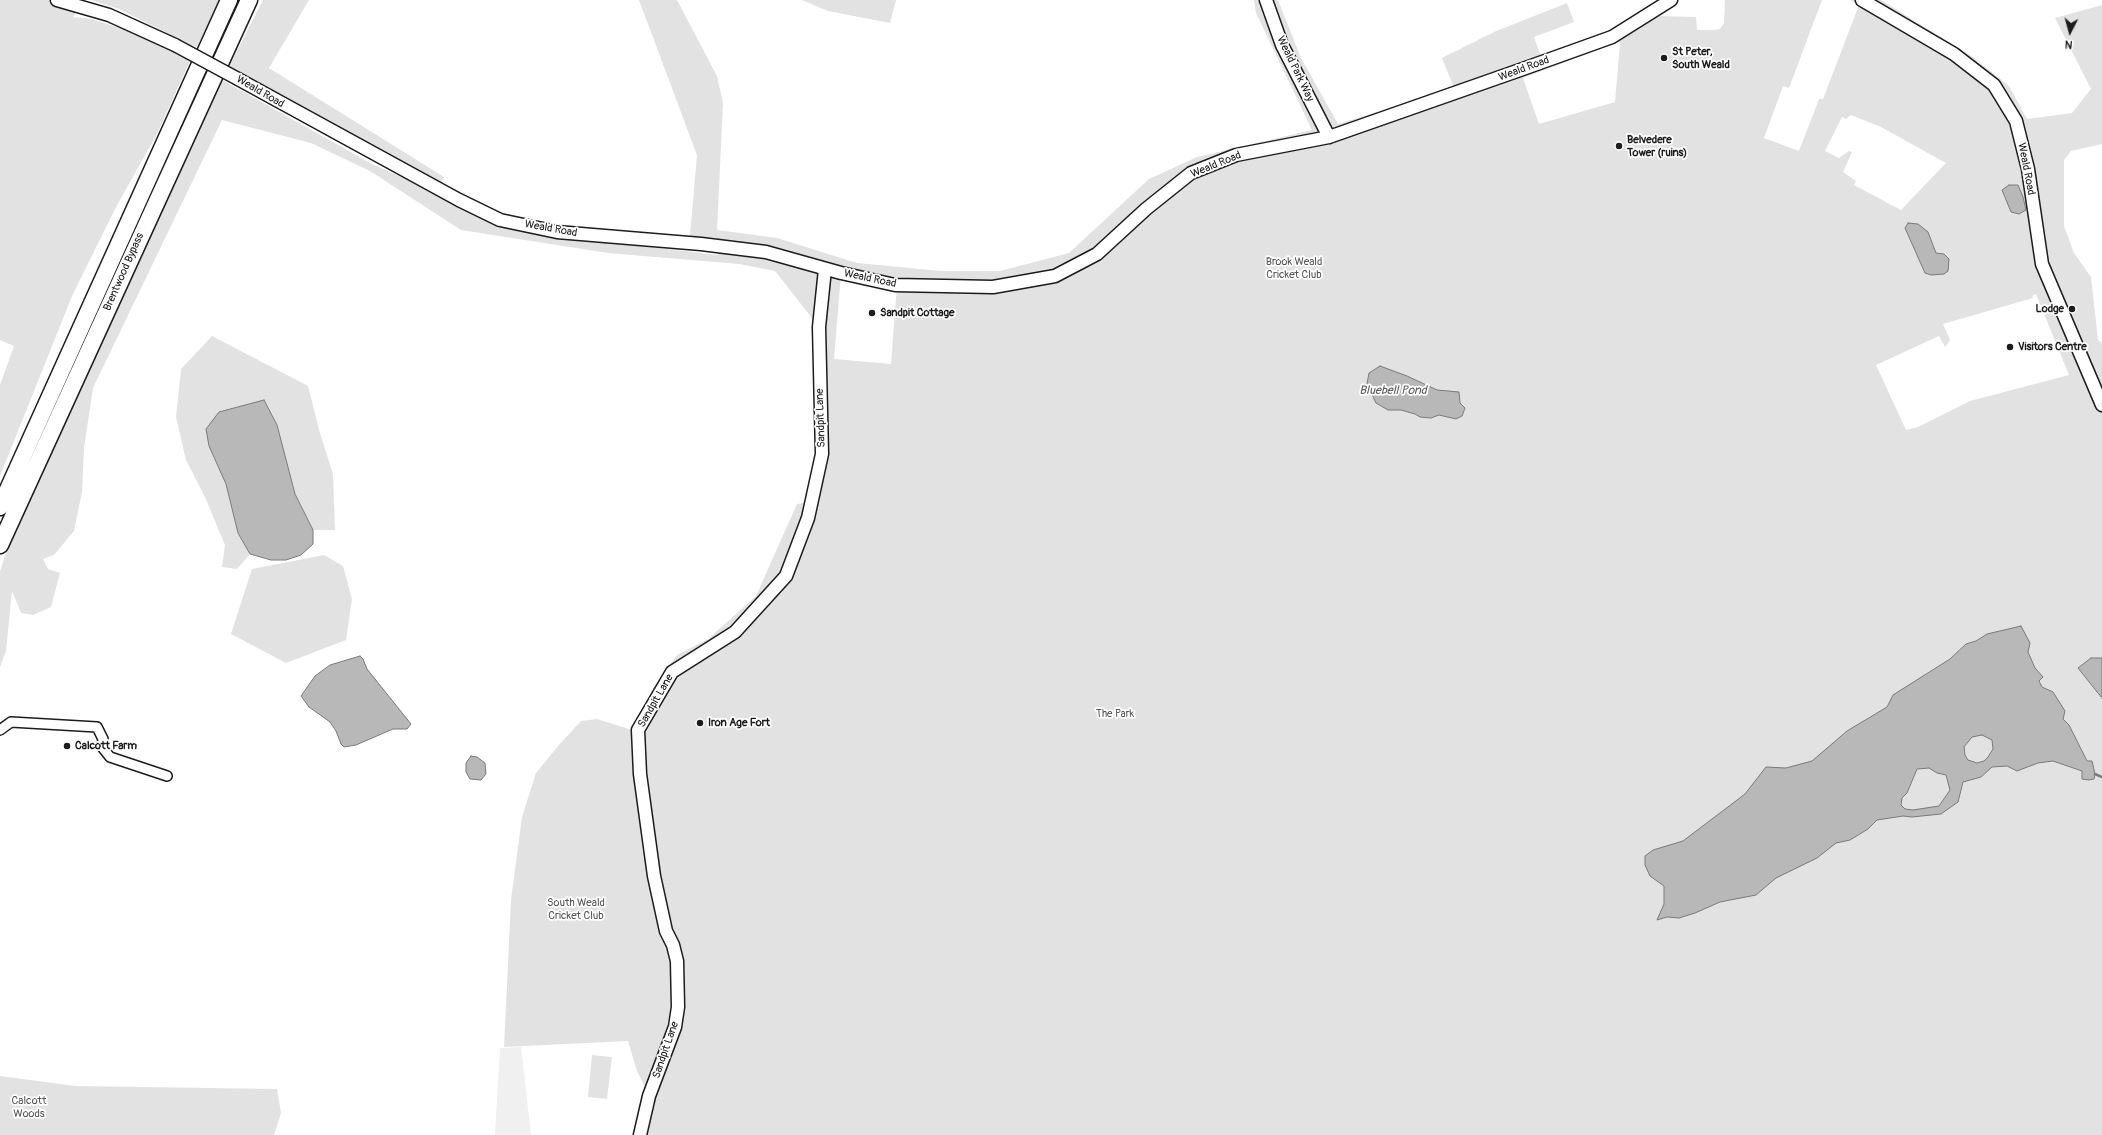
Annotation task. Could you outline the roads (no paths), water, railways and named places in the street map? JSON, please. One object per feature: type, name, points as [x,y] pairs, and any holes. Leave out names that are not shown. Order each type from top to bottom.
[{"type":"highway","name":"Brentwood Bypass","points":[[0,507],[229,0]]},
{"type":"highway","name":"Brentwood Bypass","points":[[0,545],[249,0]]},
{"type":"street","name":"Weald Park Way","points":[[1266,0],[1282,45],[1328,137]]},
{"type":"street","name":"Weald Road","points":[[64,1],[109,15],[175,45],[459,200],[500,220],[557,232],[701,244],[766,252],[895,285],[930,287],[993,287],[1055,276],[1097,254],[1146,209],[1191,173],[1236,155],[1328,137],[1612,37],[1671,0]]},
{"type":"street","name":"Weald Road","points":[[1862,0],[1954,54],[1994,85],[2016,121],[2028,169],[2042,264],[2102,405]]},
{"type":"street","name":"Sandpit Lane","points":[[640,1135],[649,1096],[675,1027],[678,1007],[677,961],[673,945],[666,931],[654,876],[640,774],[638,730],[672,672],[735,632],[786,576],[808,518],[822,454],[819,327],[825,268]]},
{"type":"street","points":[[0,730],[11,722],[97,727],[103,739],[102,747],[110,757],[168,776]]},
{"type":"water","points":[[2009,185],[2018,185],[2023,197],[2026,210],[2019,214],[2011,212],[2002,190]]},
{"type":"water","points":[[1908,223],[1918,224],[1928,232],[1936,253],[1944,254],[1949,259],[1948,271],[1944,274],[1931,275],[1925,273],[1905,228]]},
{"type":"water","name":"Bluebell Pond","points":[[1380,366],[1407,376],[1437,390],[1459,392],[1460,403],[1465,408],[1462,416],[1456,419],[1439,415],[1431,418],[1420,417],[1401,410],[1388,410],[1376,403],[1367,384],[1369,373]]},
{"type":"water","points":[[264,400],[277,425],[295,494],[313,530],[313,544],[301,555],[286,560],[271,560],[250,554],[238,533],[226,484],[209,446],[206,429],[219,412]]},
{"type":"water","points":[[2021,626],[2030,643],[2028,652],[2035,668],[2043,677],[2039,681],[2042,687],[2053,692],[2065,711],[2063,719],[2069,725],[2087,761],[2092,761],[2095,774],[2094,779],[2082,779],[2082,771],[2053,761],[2038,763],[2017,771],[2007,766],[1992,767],[1981,777],[1963,782],[1958,802],[1941,814],[1912,817],[1903,816],[1877,820],[1868,829],[1850,840],[1836,843],[1817,858],[1776,878],[1756,895],[1720,902],[1679,918],[1667,917],[1657,920],[1664,904],[1664,886],[1650,876],[1645,865],[1645,856],[1653,850],[1683,841],[1745,794],[1766,767],[1786,768],[1812,761],[1847,731],[1887,707],[1893,695],[1950,659],[1966,644],[1976,641],[1987,634]],"holes":[[[1982,735],[1992,740],[1993,749],[1984,761],[1977,763],[1968,760],[1965,755],[1964,747],[1972,737]],[[1929,768],[1937,773],[1946,775],[1950,790],[1939,806],[1913,810],[1905,809],[1901,805],[1902,798],[1907,793],[1917,769]]]},
{"type":"water","points":[[360,656],[363,659],[367,669],[411,724],[407,729],[393,729],[356,745],[344,747],[330,722],[309,707],[301,696],[315,676],[330,665]]},
{"type":"water","points":[[2091,658],[2102,658],[2102,698],[2078,668]]},
{"type":"water","points":[[471,756],[477,757],[485,763],[486,774],[481,780],[470,779],[466,772],[466,763]]},
{"type":"waterway","points":[[2095,774],[2102,777]]},
{"type":"place","name":"St Peter, South Weald","points":[[1664,58]]},
{"type":"place","name":"Belvedere Tower (ruins)","points":[[1619,146]]},
{"type":"place","name":"Lodge","points":[[2072,309]]},
{"type":"place","name":"Sandpit Cottage","points":[[872,313]]},
{"type":"place","name":"Visitors Centre","points":[[2010,347]]},
{"type":"place","name":"Iron Age Fort","points":[[700,723]]},
{"type":"place","name":"Calcott Farm","points":[[67,746]]},
{"type":"park label","name":"Brook Weald Cricket Club","points":[[1294,268]]},
{"type":"park label","name":"The Park","points":[[1115,714]]},
{"type":"park label","name":"South Weald Cricket Club","points":[[576,909]]},
{"type":"park label","name":"Calcott Woods","points":[[29,1107]]}]
